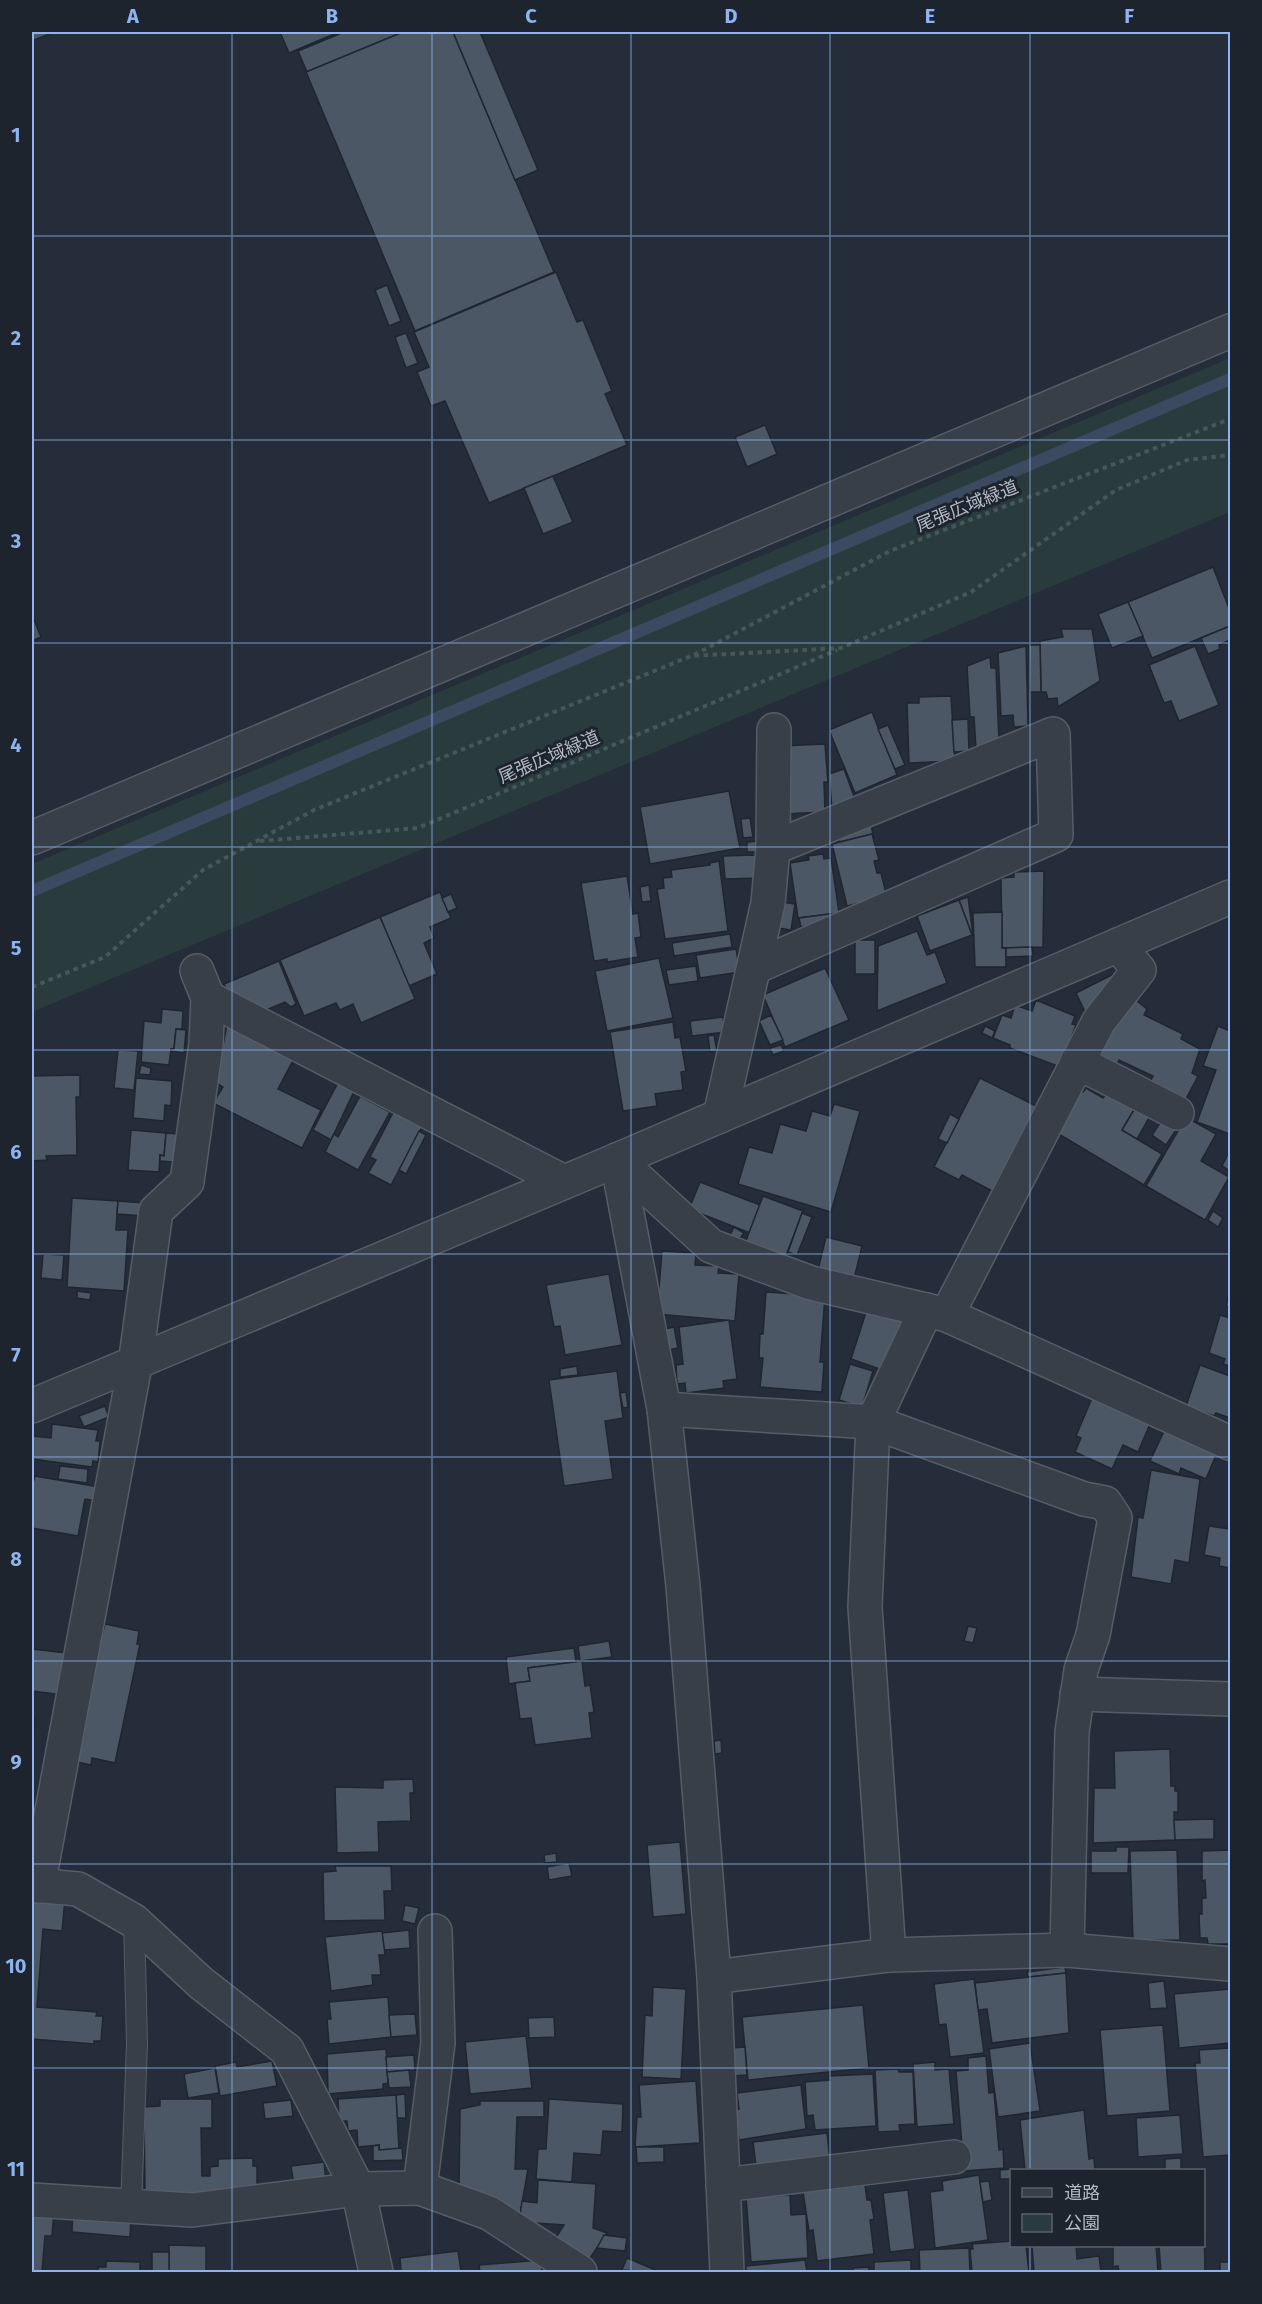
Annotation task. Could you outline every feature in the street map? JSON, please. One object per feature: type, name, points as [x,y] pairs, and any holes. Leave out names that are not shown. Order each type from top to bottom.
[{"type":"street","points":[[32,838],[1230,331]]},
{"type":"street","points":[[720,1116],[768,903],[773,848],[774,730]]},
{"type":"street","points":[[755,967],[1056,835],[1053,734],[773,848]]},
{"type":"street","points":[[32,1407],[617,1160],[1230,897]]},
{"type":"street","points":[[888,1955],[865,1607],[873,1422],[1099,1021],[1139,970],[1118,945]]},
{"type":"street","points":[[376,2272],[358,2189],[287,2050],[201,1983],[134,1921],[78,1889],[35,1886],[135,1365],[156,1211],[188,1182],[206,1044],[202,985],[564,1182]]},
{"type":"street","points":[[1077,1062],[1177,1113]]},
{"type":"street","points":[[617,1160],[711,1246],[811,1283],[937,1312],[1230,1443]]},
{"type":"street","points":[[617,1160],[664,1409],[683,1586],[714,1977],[727,2272]]},
{"type":"street","points":[[664,1409],[873,1422],[1084,1499],[1105,1503],[1115,1518],[1093,1635],[1081,1670],[1072,1732],[1067,1950]]},
{"type":"street","points":[[1077,1694],[1230,1699]]},
{"type":"street","points":[[420,2188],[438,2043],[435,1931]]},
{"type":"street","points":[[714,1977],[888,1955],[1067,1950],[1230,1964]]},
{"type":"street","points":[[723,2185],[954,2157]]},
{"type":"street","points":[[32,2200],[192,2210],[358,2189],[420,2188],[489,2213],[580,2272]]},
{"type":"lane","points":[[131,2206],[137,2043],[134,1921]]},
{"type":"path","name":"尾張広域緑道","points":[[32,987],[105,957],[203,870],[314,810],[691,656],[890,551],[1230,418]]},
{"type":"path","name":"尾張広域緑道","points":[[256,841],[418,828],[970,592],[1116,490],[1187,460],[1230,455]]},
{"type":"path","name":"尾張広域緑道","points":[[691,656],[841,648]]},
{"type":"green space","points":[[1230,358],[1230,512],[32,1012],[32,864]]},
{"type":"building","points":[[32,32],[54,32],[32,41]]},
{"type":"building","points":[[280,32],[339,32],[289,53]]},
{"type":"building","points":[[344,32],[403,32],[307,72],[298,51]]},
{"type":"building","points":[[403,32],[453,32],[554,272],[415,331],[306,72]]},
{"type":"building","points":[[453,32],[480,32],[538,170],[515,180]]},
{"type":"building","points":[[556,272],[577,322],[583,320],[612,391],[605,394],[627,445],[489,503],[445,401],[431,406],[417,372],[429,367],[414,332]]},
{"type":"building","points":[[387,285],[401,321],[389,326],[375,290]]},
{"type":"building","points":[[406,333],[418,363],[406,368],[395,337]]},
{"type":"building","points":[[765,425],[777,454],[747,467],[735,437]]},
{"type":"building","points":[[553,476],[573,522],[543,534],[524,488]]},
{"type":"building","points":[[1213,567],[1230,611],[1230,626],[1152,658],[1128,602]]},
{"type":"building","points":[[1128,602],[1143,636],[1112,648],[1098,614]]},
{"type":"building","points":[[32,615],[41,637],[32,641]]},
{"type":"building","points":[[1230,626],[1230,640],[1219,645],[1220,649],[1208,654],[1201,638]]},
{"type":"building","points":[[1061,629],[1092,629],[1100,681],[1058,707],[1057,698],[1048,699],[1046,692],[1041,692],[1040,641],[1063,637]]},
{"type":"building","points":[[1029,645],[1040,645],[1041,692],[1030,692]]},
{"type":"building","points":[[1026,646],[1028,726],[1014,727],[1013,715],[1001,716],[998,653]]},
{"type":"building","points":[[1195,646],[1219,705],[1179,721],[1171,701],[1164,703],[1149,665]]},
{"type":"building","points":[[990,657],[991,668],[996,668],[999,742],[976,749],[974,717],[970,717],[967,666]]},
{"type":"building","points":[[951,696],[955,761],[909,763],[907,703],[919,703],[919,697]]},
{"type":"building","points":[[872,712],[897,775],[855,793],[829,730]]},
{"type":"building","points":[[968,719],[969,751],[954,752],[952,720]]},
{"type":"building","points":[[888,725],[905,765],[895,769],[878,729]]},
{"type":"building","points":[[825,744],[828,782],[824,782],[825,812],[784,814],[780,746]]},
{"type":"building","points":[[844,769],[855,799],[832,809],[829,774]]},
{"type":"building","points":[[729,791],[740,848],[650,864],[640,807]]},
{"type":"building","points":[[750,818],[753,837],[743,838],[741,819]]},
{"type":"building","points":[[871,825],[874,838],[872,834],[840,842],[837,833]]},
{"type":"building","points":[[872,834],[879,860],[874,861],[877,873],[881,873],[887,897],[847,906],[832,844]]},
{"type":"building","points":[[759,841],[759,852],[747,852],[747,842]]},
{"type":"building","points":[[823,854],[824,859],[831,858],[839,913],[798,918],[790,863],[809,860],[808,856]]},
{"type":"building","points":[[756,855],[757,878],[725,879],[723,856]]},
{"type":"building","points":[[719,861],[728,931],[665,939],[657,889],[664,888],[663,878],[672,877],[671,870],[710,865],[710,863]]},
{"type":"building","points":[[1044,871],[1043,947],[1002,948],[1001,878],[1014,877],[1014,872]]},
{"type":"building","points":[[627,876],[633,914],[638,913],[641,937],[635,938],[638,957],[607,962],[607,959],[594,961],[581,883]]},
{"type":"building","points":[[649,885],[651,901],[642,902],[640,887]]},
{"type":"building","points":[[440,892],[451,918],[430,927],[434,938],[424,943],[437,974],[409,986],[380,917]]},
{"type":"building","points":[[451,894],[457,908],[448,912],[442,898]]},
{"type":"building","points":[[968,897],[973,935],[959,900]]},
{"type":"building","points":[[959,900],[972,935],[930,951],[917,916]]},
{"type":"building","points":[[781,902],[795,904],[791,930],[778,928]]},
{"type":"building","points":[[1002,912],[1002,948],[1006,948],[1006,967],[975,967],[973,913]]},
{"type":"building","points":[[829,914],[829,923],[801,927],[799,918]]},
{"type":"building","points":[[380,917],[415,999],[361,1023],[353,1004],[340,1010],[336,1003],[304,1016],[280,960]]},
{"type":"building","points":[[917,931],[927,955],[935,952],[947,983],[877,1011],[878,946]]},
{"type":"building","points":[[730,934],[732,947],[674,956],[672,943]]},
{"type":"building","points":[[855,940],[875,940],[875,974],[855,974]]},
{"type":"building","points":[[1032,947],[1033,956],[1006,957],[1006,948]]},
{"type":"building","points":[[736,949],[740,972],[700,978],[696,955]]},
{"type":"building","points":[[659,958],[673,1018],[607,1031],[595,971]]},
{"type":"building","points":[[279,961],[296,1004],[291,1007],[285,1002],[266,1010],[229,995],[224,984]]},
{"type":"building","points":[[696,966],[698,981],[669,985],[666,970]]},
{"type":"building","points":[[825,968],[849,1020],[785,1047],[763,995]]},
{"type":"building","points":[[1117,970],[1127,977],[1088,1018],[1076,993],[1114,974]]},
{"type":"building","points":[[1129,995],[1147,1009],[1144,1015],[1183,1034],[1181,1039],[1200,1049],[1192,1073],[1198,1076],[1186,1099],[1150,1082],[1153,1076],[1119,1060],[1115,1069],[1086,1054]]},
{"type":"building","points":[[1036,1000],[1075,1016],[1072,1024],[1076,1025],[1060,1067],[1010,1048],[1010,1045],[993,1038],[1002,1015],[1011,1018],[1015,1005],[1032,1011]]},
{"type":"building","points":[[162,1009],[183,1011],[182,1029],[176,1029],[174,1049],[171,1049],[169,1065],[141,1062],[144,1021],[161,1023]]},
{"type":"building","points":[[771,1015],[783,1040],[770,1045],[759,1021]]},
{"type":"building","points":[[723,1017],[725,1032],[692,1036],[690,1021]]},
{"type":"building","points":[[228,1019],[297,1053],[278,1089],[321,1110],[302,1148],[213,1103],[223,1087],[216,1083]]},
{"type":"building","points":[[673,1022],[675,1038],[680,1037],[686,1071],[681,1072],[683,1090],[655,1094],[657,1106],[623,1111],[610,1032]]},
{"type":"building","points":[[985,1026],[995,1031],[992,1038],[982,1033]]},
{"type":"building","points":[[1218,1026],[1230,1031],[1230,1134],[1197,1122],[1216,1070],[1203,1066]]},
{"type":"building","points":[[176,1029],[186,1030],[184,1053],[171,1051],[174,1049]]},
{"type":"building","points":[[714,1035],[717,1051],[710,1052],[708,1036]]},
{"type":"building","points":[[781,1045],[784,1051],[773,1055],[770,1048]]},
{"type":"building","points":[[118,1050],[138,1051],[134,1090],[114,1088]]},
{"type":"building","points":[[141,1065],[151,1068],[150,1075],[139,1074]]},
{"type":"building","points":[[80,1075],[80,1097],[76,1097],[77,1155],[46,1156],[47,1160],[32,1161],[32,1076]]},
{"type":"building","points":[[341,1077],[357,1085],[331,1140],[313,1130]]},
{"type":"building","points":[[136,1078],[172,1081],[171,1106],[165,1105],[164,1121],[133,1118]]},
{"type":"building","points":[[980,1078],[1036,1106],[992,1191],[962,1175],[959,1180],[934,1167]]},
{"type":"building","points":[[1076,1088],[1083,1092],[1086,1088],[1103,1098],[1108,1091],[1135,1108],[1122,1130],[1162,1154],[1144,1185],[1052,1130]]},
{"type":"building","points":[[360,1096],[390,1112],[358,1170],[325,1152],[334,1134],[338,1137]]},
{"type":"building","points":[[834,1104],[860,1111],[831,1212],[738,1184],[749,1147],[772,1153],[780,1124],[806,1131],[812,1111],[830,1116]]},
{"type":"building","points":[[396,1107],[423,1121],[391,1185],[368,1173],[376,1160],[370,1157]]},
{"type":"building","points":[[1135,1108],[1150,1116],[1137,1139],[1122,1130]]},
{"type":"building","points":[[950,1114],[959,1119],[947,1143],[938,1139]]},
{"type":"building","points":[[1186,1117],[1216,1134],[1201,1161],[1229,1177],[1205,1220],[1146,1186]]},
{"type":"building","points":[[1162,1120],[1176,1130],[1166,1145],[1152,1135]]},
{"type":"building","points":[[131,1130],[166,1133],[164,1156],[160,1155],[159,1172],[128,1170]]},
{"type":"building","points":[[419,1131],[426,1135],[406,1174],[399,1170]]},
{"type":"building","points":[[166,1133],[178,1134],[175,1162],[160,1161],[160,1155],[164,1156]]},
{"type":"building","points":[[1230,1150],[1230,1171],[1222,1166]]},
{"type":"building","points":[[700,1182],[760,1205],[750,1233],[689,1209]]},
{"type":"building","points":[[763,1196],[803,1211],[785,1258],[745,1243]]},
{"type":"building","points":[[72,1198],[118,1201],[116,1230],[128,1230],[124,1291],[67,1287]]},
{"type":"building","points":[[118,1201],[145,1203],[145,1216],[117,1214]]},
{"type":"building","points":[[1213,1211],[1223,1218],[1218,1227],[1208,1220]]},
{"type":"building","points":[[802,1213],[812,1217],[797,1255],[788,1252]]},
{"type":"building","points":[[734,1227],[744,1233],[739,1240],[730,1235]]},
{"type":"building","points":[[826,1237],[862,1246],[853,1283],[817,1274]]},
{"type":"building","points":[[662,1251],[696,1253],[695,1265],[719,1266],[718,1273],[739,1274],[735,1321],[657,1314]]},
{"type":"building","points":[[43,1254],[64,1255],[62,1280],[41,1278]]},
{"type":"building","points":[[609,1274],[622,1345],[565,1355],[560,1326],[554,1327],[546,1285]]},
{"type":"building","points":[[1230,1289],[1230,1307],[1226,1306]]},
{"type":"building","points":[[77,1291],[91,1293],[90,1300],[77,1298]]},
{"type":"building","points":[[766,1292],[825,1296],[820,1362],[824,1362],[822,1392],[760,1387],[763,1358],[759,1358],[760,1334],[763,1334]]},
{"type":"building","points":[[868,1306],[908,1320],[891,1373],[851,1359]]},
{"type":"building","points":[[1220,1315],[1230,1318],[1230,1366],[1223,1364],[1225,1359],[1209,1353]]},
{"type":"building","points":[[729,1320],[737,1379],[723,1381],[724,1388],[686,1393],[685,1383],[677,1384],[676,1365],[683,1364],[679,1327]]},
{"type":"building","points":[[674,1327],[678,1348],[663,1351],[660,1330]]},
{"type":"building","points":[[850,1364],[873,1371],[862,1407],[839,1400]]},
{"type":"building","points":[[1200,1365],[1230,1376],[1230,1418],[1216,1413],[1214,1416],[1186,1406]]},
{"type":"building","points":[[577,1366],[578,1375],[560,1377],[560,1369]]},
{"type":"building","points":[[617,1371],[623,1418],[605,1421],[613,1479],[564,1486],[549,1380]]},
{"type":"building","points":[[1095,1391],[1153,1417],[1138,1452],[1123,1445],[1112,1469],[1075,1452],[1081,1438],[1076,1436]]},
{"type":"building","points":[[626,1392],[628,1407],[623,1408],[620,1393]]},
{"type":"building","points":[[105,1406],[109,1417],[84,1427],[79,1416]]},
{"type":"building","points":[[52,1424],[98,1430],[96,1441],[100,1441],[98,1462],[93,1461],[92,1467],[32,1459],[32,1436],[51,1438]]},
{"type":"building","points":[[1167,1425],[1216,1455],[1206,1479],[1181,1468],[1179,1474],[1150,1461]]},
{"type":"building","points":[[60,1466],[88,1469],[87,1483],[58,1479]]},
{"type":"building","points":[[1151,1470],[1200,1479],[1189,1563],[1175,1560],[1171,1584],[1131,1577],[1138,1517],[1143,1518]]},
{"type":"building","points":[[35,1476],[99,1487],[97,1501],[85,1499],[78,1536],[32,1528],[32,1479],[34,1480]]},
{"type":"building","points":[[1209,1526],[1230,1529],[1230,1568],[1219,1566],[1220,1558],[1204,1555]]},
{"type":"building","points":[[105,1624],[139,1631],[137,1644],[140,1644],[115,1763],[92,1758],[91,1765],[72,1761],[99,1635],[102,1635]]},
{"type":"building","points":[[968,1626],[977,1628],[973,1643],[964,1641]]},
{"type":"building","points":[[609,1641],[612,1657],[580,1661],[578,1646]]},
{"type":"building","points":[[574,1648],[576,1662],[528,1668],[530,1681],[509,1684],[506,1657]]},
{"type":"building","points":[[32,1649],[67,1653],[63,1695],[32,1691]]},
{"type":"building","points":[[582,1661],[585,1686],[590,1685],[594,1712],[589,1713],[592,1738],[535,1745],[531,1718],[520,1719],[515,1683],[530,1681],[528,1668]]},
{"type":"building","points":[[32,1719],[35,1719],[32,1751]]},
{"type":"building","points":[[721,1740],[722,1753],[715,1754],[714,1741]]},
{"type":"building","points":[[1170,1749],[1171,1786],[1175,1786],[1175,1791],[1178,1791],[1178,1812],[1174,1812],[1175,1840],[1093,1843],[1094,1788],[1115,1788],[1114,1751]]},
{"type":"building","points":[[413,1779],[414,1793],[410,1793],[411,1821],[378,1822],[379,1852],[337,1853],[335,1787],[383,1788],[383,1780]]},
{"type":"building","points":[[1214,1819],[1214,1839],[1175,1840],[1174,1820]]},
{"type":"building","points":[[680,1842],[686,1914],[653,1917],[647,1845]]},
{"type":"building","points":[[1116,1847],[1129,1847],[1128,1873],[1091,1873],[1091,1851],[1116,1851]]},
{"type":"building","points":[[1177,1850],[1180,1940],[1133,1941],[1130,1851]]},
{"type":"building","points":[[1230,1850],[1230,1944],[1208,1944],[1207,1938],[1200,1938],[1199,1914],[1202,1914],[1202,1898],[1206,1898],[1205,1880],[1202,1881],[1202,1851]]},
{"type":"building","points":[[556,1853],[557,1862],[545,1863],[544,1855]]},
{"type":"building","points":[[569,1863],[572,1876],[549,1880],[547,1867]]},
{"type":"building","points":[[335,1866],[391,1866],[392,1891],[384,1891],[385,1920],[324,1921],[323,1872],[336,1871]]},
{"type":"building","points":[[32,1898],[65,1900],[62,1931],[43,1929],[37,2007],[97,2012],[96,2016],[103,2016],[101,2041],[94,2041],[94,2044],[32,2039]]},
{"type":"building","points":[[405,1905],[419,1908],[415,1924],[402,1921]]},
{"type":"building","points":[[409,1930],[410,1948],[384,1950],[382,1933]]},
{"type":"building","points":[[382,1931],[385,1955],[379,1955],[381,1975],[372,1975],[373,1985],[331,1991],[325,1937]]},
{"type":"building","points":[[1065,1967],[1066,1973],[1028,1977],[1027,1972]]},
{"type":"building","points":[[1066,1973],[1069,2033],[992,2043],[987,2009],[978,2010],[975,1983]]},
{"type":"building","points":[[974,1979],[984,2053],[950,2057],[946,2024],[939,2025],[934,1984]]},
{"type":"building","points":[[1164,1981],[1167,2008],[1150,2009],[1148,1983]]},
{"type":"building","points":[[653,1987],[686,1989],[681,2079],[642,2077],[645,2015],[652,2016]]},
{"type":"building","points":[[1230,1989],[1230,2043],[1179,2048],[1174,1994]]},
{"type":"building","points":[[388,1997],[391,2037],[329,2044],[327,2019],[331,2019],[329,2002]]},
{"type":"building","points":[[863,2005],[869,2068],[748,2080],[742,2017]]},
{"type":"building","points":[[415,2014],[417,2035],[391,2037],[389,2015]]},
{"type":"building","points":[[554,2017],[555,2037],[529,2038],[528,2018]]},
{"type":"building","points":[[1163,2025],[1170,2111],[1107,2116],[1100,2030]]},
{"type":"building","points":[[526,2036],[532,2088],[470,2094],[465,2042]]},
{"type":"building","points":[[1030,2043],[1040,2111],[998,2117],[989,2049]]},
{"type":"building","points":[[745,2047],[747,2075],[733,2076],[731,2048]]},
{"type":"building","points":[[1230,2048],[1230,2155],[1203,2157],[1195,2063],[1200,2063],[1199,2050]]},
{"type":"building","points":[[386,2049],[388,2083],[383,2084],[383,2089],[328,2094],[327,2054]]},
{"type":"building","points":[[414,2055],[415,2070],[387,2072],[386,2057]]},
{"type":"building","points":[[986,2056],[989,2093],[994,2092],[999,2150],[1003,2149],[1004,2168],[964,2171],[956,2071],[968,2070],[968,2058]]},
{"type":"building","points":[[272,2061],[277,2086],[220,2096],[215,2066],[236,2062],[237,2067]]},
{"type":"building","points":[[935,2062],[935,2070],[949,2069],[954,2124],[917,2127],[913,2064]]},
{"type":"building","points":[[215,2068],[219,2093],[188,2098],[184,2074]]},
{"type":"building","points":[[898,2069],[899,2072],[913,2072],[915,2124],[899,2125],[900,2131],[878,2132],[875,2070]]},
{"type":"building","points":[[409,2070],[411,2087],[389,2088],[387,2072]]},
{"type":"building","points":[[873,2074],[876,2126],[815,2130],[813,2115],[807,2116],[805,2082],[830,2080],[829,2076]]},
{"type":"building","points":[[696,2081],[700,2143],[635,2147],[637,2117],[641,2117],[639,2085]]},
{"type":"building","points":[[801,2085],[806,2129],[739,2140],[735,2110],[739,2109],[737,2093]]},
{"type":"building","points":[[405,2094],[406,2118],[397,2118],[396,2095]]},
{"type":"building","points":[[396,2095],[399,2149],[379,2150],[379,2145],[358,2147],[357,2130],[348,2131],[347,2121],[339,2121],[338,2099]]},
{"type":"building","points":[[160,2099],[212,2099],[212,2128],[201,2128],[202,2176],[210,2176],[210,2167],[218,2166],[218,2159],[253,2158],[253,2166],[257,2166],[257,2196],[178,2198],[178,2192],[145,2192],[144,2107],[160,2106]]},
{"type":"building","points":[[549,2099],[623,2104],[622,2132],[603,2131],[601,2155],[574,2153],[572,2182],[536,2179],[538,2149],[546,2149]]},
{"type":"building","points":[[291,2100],[293,2116],[265,2119],[263,2103]]},
{"type":"building","points":[[480,2101],[544,2101],[544,2117],[517,2117],[515,2169],[528,2169],[520,2215],[459,2191],[460,2109],[480,2105]]},
{"type":"building","points":[[1084,2110],[1089,2159],[1094,2158],[1095,2169],[1025,2169],[1020,2120]]},
{"type":"building","points":[[1180,2115],[1183,2154],[1138,2157],[1136,2118]]},
{"type":"building","points":[[827,2133],[830,2161],[756,2166],[753,2142]]},
{"type":"building","points":[[379,2145],[379,2150],[402,2148],[403,2160],[373,2161],[373,2146]]},
{"type":"building","points":[[636,2147],[664,2147],[664,2162],[637,2163]]},
{"type":"building","points":[[1181,2158],[1181,2169],[1165,2169],[1165,2159]]},
{"type":"building","points":[[324,2162],[326,2181],[294,2185],[291,2166]]},
{"type":"building","points":[[1010,2169],[1010,2179],[1000,2179],[1000,2170]]},
{"type":"building","points":[[979,2175],[988,2240],[935,2248],[930,2192],[943,2190],[942,2181]]},
{"type":"building","points":[[538,2180],[596,2184],[593,2228],[607,2233],[588,2261],[555,2239],[564,2225],[535,2223],[520,2216],[522,2201],[537,2203]]},
{"type":"building","points":[[989,2181],[992,2200],[983,2202],[980,2182]]},
{"type":"building","points":[[865,2185],[867,2200],[871,2200],[874,2219],[870,2220],[874,2254],[817,2261],[813,2230],[809,2231],[803,2192]]},
{"type":"building","points":[[908,2190],[915,2249],[890,2252],[883,2193]]},
{"type":"building","points":[[790,2195],[791,2215],[806,2214],[808,2258],[751,2262],[746,2197]]},
{"type":"building","points":[[32,2210],[54,2211],[52,2236],[45,2236],[42,2272],[32,2272]]},
{"type":"building","points":[[73,2211],[131,2213],[130,2237],[72,2232]]},
{"type":"building","points":[[604,2235],[627,2238],[625,2251],[597,2248]]},
{"type":"building","points":[[1010,2241],[1010,2247],[1026,2247],[1029,2272],[972,2272],[970,2249],[973,2249],[972,2244]]},
{"type":"building","points":[[169,2245],[206,2246],[206,2272],[169,2272]]},
{"type":"building","points":[[1032,2247],[1076,2247],[1077,2259],[1099,2256],[1101,2272],[1034,2272]]},
{"type":"building","points":[[1113,2247],[1156,2247],[1158,2272],[1119,2272],[1118,2266],[1113,2267]]},
{"type":"building","points":[[1159,2247],[1204,2247],[1205,2272],[1161,2272]]},
{"type":"building","points":[[969,2248],[970,2272],[920,2272],[919,2250]]},
{"type":"building","points":[[458,2251],[461,2272],[401,2272],[400,2258]]},
{"type":"building","points":[[152,2252],[169,2252],[169,2272],[152,2272]]},
{"type":"building","points":[[627,2258],[658,2271],[622,2270]]},
{"type":"building","points":[[541,2260],[542,2272],[480,2272],[479,2265]]},
{"type":"building","points":[[805,2260],[807,2272],[746,2272],[746,2266]]},
{"type":"building","points":[[911,2260],[911,2272],[874,2272],[874,2262]]},
{"type":"building","points":[[106,2261],[140,2262],[140,2272],[98,2272],[98,2267],[106,2267]]},
{"type":"building","points":[[1220,2262],[1230,2262],[1230,2272],[1220,2272]]},
{"type":"building","points":[[869,2267],[869,2272],[853,2272],[853,2268]]},
{"type":"waterway","points":[[32,891],[1230,379]]}]
